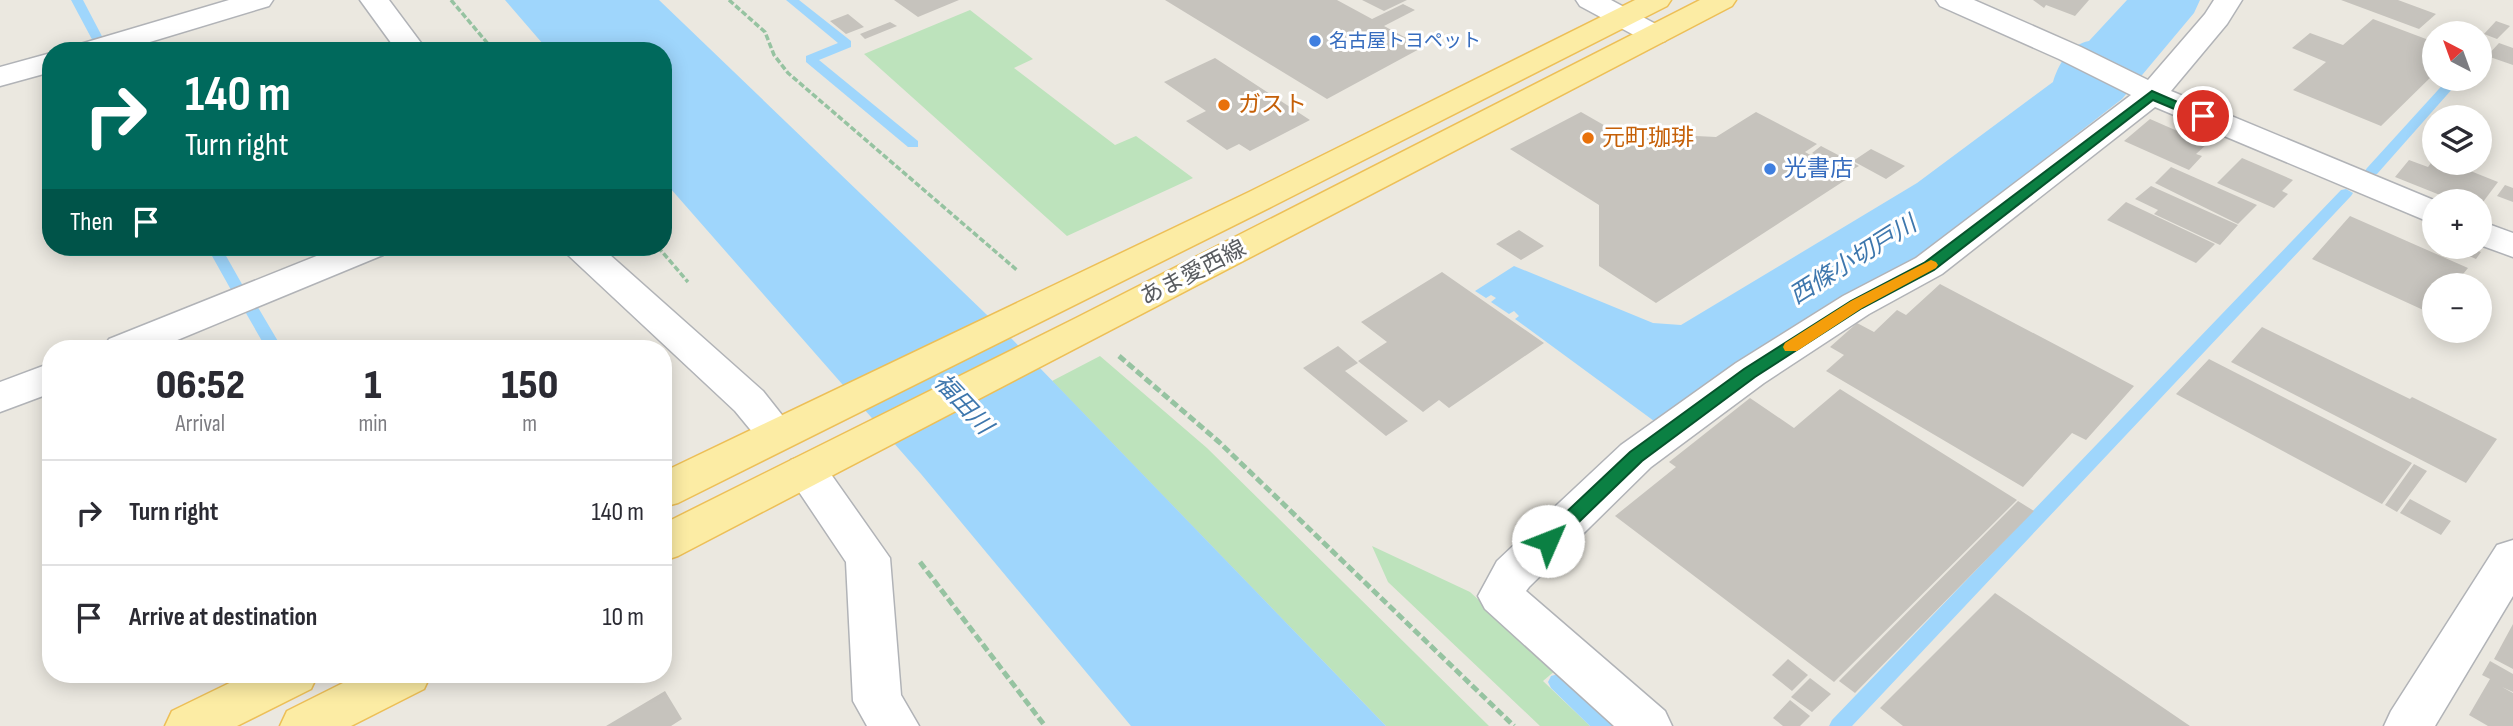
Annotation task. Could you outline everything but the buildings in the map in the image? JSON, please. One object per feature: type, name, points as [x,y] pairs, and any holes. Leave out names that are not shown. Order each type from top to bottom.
[{"type":"main road","name":"あま愛西線","points":[[672,486],[1049,303],[1657,0]]},
{"type":"main road","name":"あま愛西線","points":[[672,539],[1083,331],[1722,0]]},
{"type":"main road","points":[[189,726],[276,683]]},
{"type":"main road","points":[[304,726],[389,683]]},
{"type":"street","points":[[118,42],[259,0]]},
{"type":"street","points":[[373,0],[405,42]]},
{"type":"street","points":[[1590,0],[1625,16],[1655,35]]},
{"type":"street","points":[[1950,0],[2070,52],[2145,91],[2422,208]]},
{"type":"street","points":[[1648,726],[1501,596],[1513,574],[1636,456],[1750,373],[1856,305],[1929,266],[2145,91],[2217,18],[2228,0]]},
{"type":"street","points":[[0,77],[42,65]]},
{"type":"street","points":[[2492,237],[2513,246]]},
{"type":"street","points":[[142,340],[349,256]]},
{"type":"street","points":[[590,256],[784,430]]},
{"type":"street","points":[[0,398],[42,381]]},
{"type":"street","points":[[815,467],[868,558],[877,701],[895,726]]},
{"type":"street","points":[[2408,726],[2513,558]]},
{"type":"path","points":[[451,0],[486,42]]},
{"type":"path","points":[[729,0],[765,32],[774,55],[788,74],[1049,303]]},
{"type":"path","points":[[1083,331],[1105,344],[1219,442],[1514,726]]},
{"type":"path","points":[[913,553],[1045,726]]},
{"type":"green space","points":[[970,10],[1033,59],[1014,68],[1115,145],[1136,136],[1193,178],[1067,236],[864,54]]},
{"type":"green space","points":[[1100,356],[1207,448],[1489,726],[1386,726],[1052,381]]},
{"type":"green space","points":[[1372,546],[1470,592],[1556,670],[1543,681],[1590,726],[1540,726],[1388,582]]},
{"type":"water","name":"福田川","points":[[505,0],[659,0],[1011,338],[1386,726],[1131,726],[921,474],[672,190],[672,42],[541,42]]},
{"type":"water","name":"西條小切戸川","points":[[2127,0],[2200,0],[2194,13],[2122,99],[1917,258],[1736,363],[1654,421],[1515,319],[1519,316],[1514,311],[1509,314],[1491,302],[1496,298],[1491,295],[1486,298],[1475,291],[1514,266],[1653,323],[1681,325],[1917,183],[2053,82],[2062,62],[2071,51],[2089,41]]},
{"type":"waterway","points":[[77,0],[99,42]]},
{"type":"waterway","points":[[792,0],[847,44],[810,59],[913,144]]},
{"type":"waterway","points":[[2372,171],[2444,91]]},
{"type":"waterway","points":[[1839,726],[2346,193]]},
{"type":"waterway","points":[[219,256],[240,293]]},
{"type":"waterway","points":[[251,308],[269,340]]},
{"type":"waterway","points":[[1558,682],[1604,726]]},
{"type":"slow traffic","points":[[1791,347],[1856,305],[1931,265]]},
{"type":"place","name":"名古屋トヨペット","points":[[1315,41]]},
{"type":"place","name":"ガスト","points":[[1224,105]]},
{"type":"place","name":"元町珈琲","points":[[1588,138]]},
{"type":"place","name":"光書店","points":[[1770,169]]},
{"type":"route","points":[[1548,541],[1636,456],[1750,373],[1856,305],[1929,266],[2152,94],[2203,116]]}]
